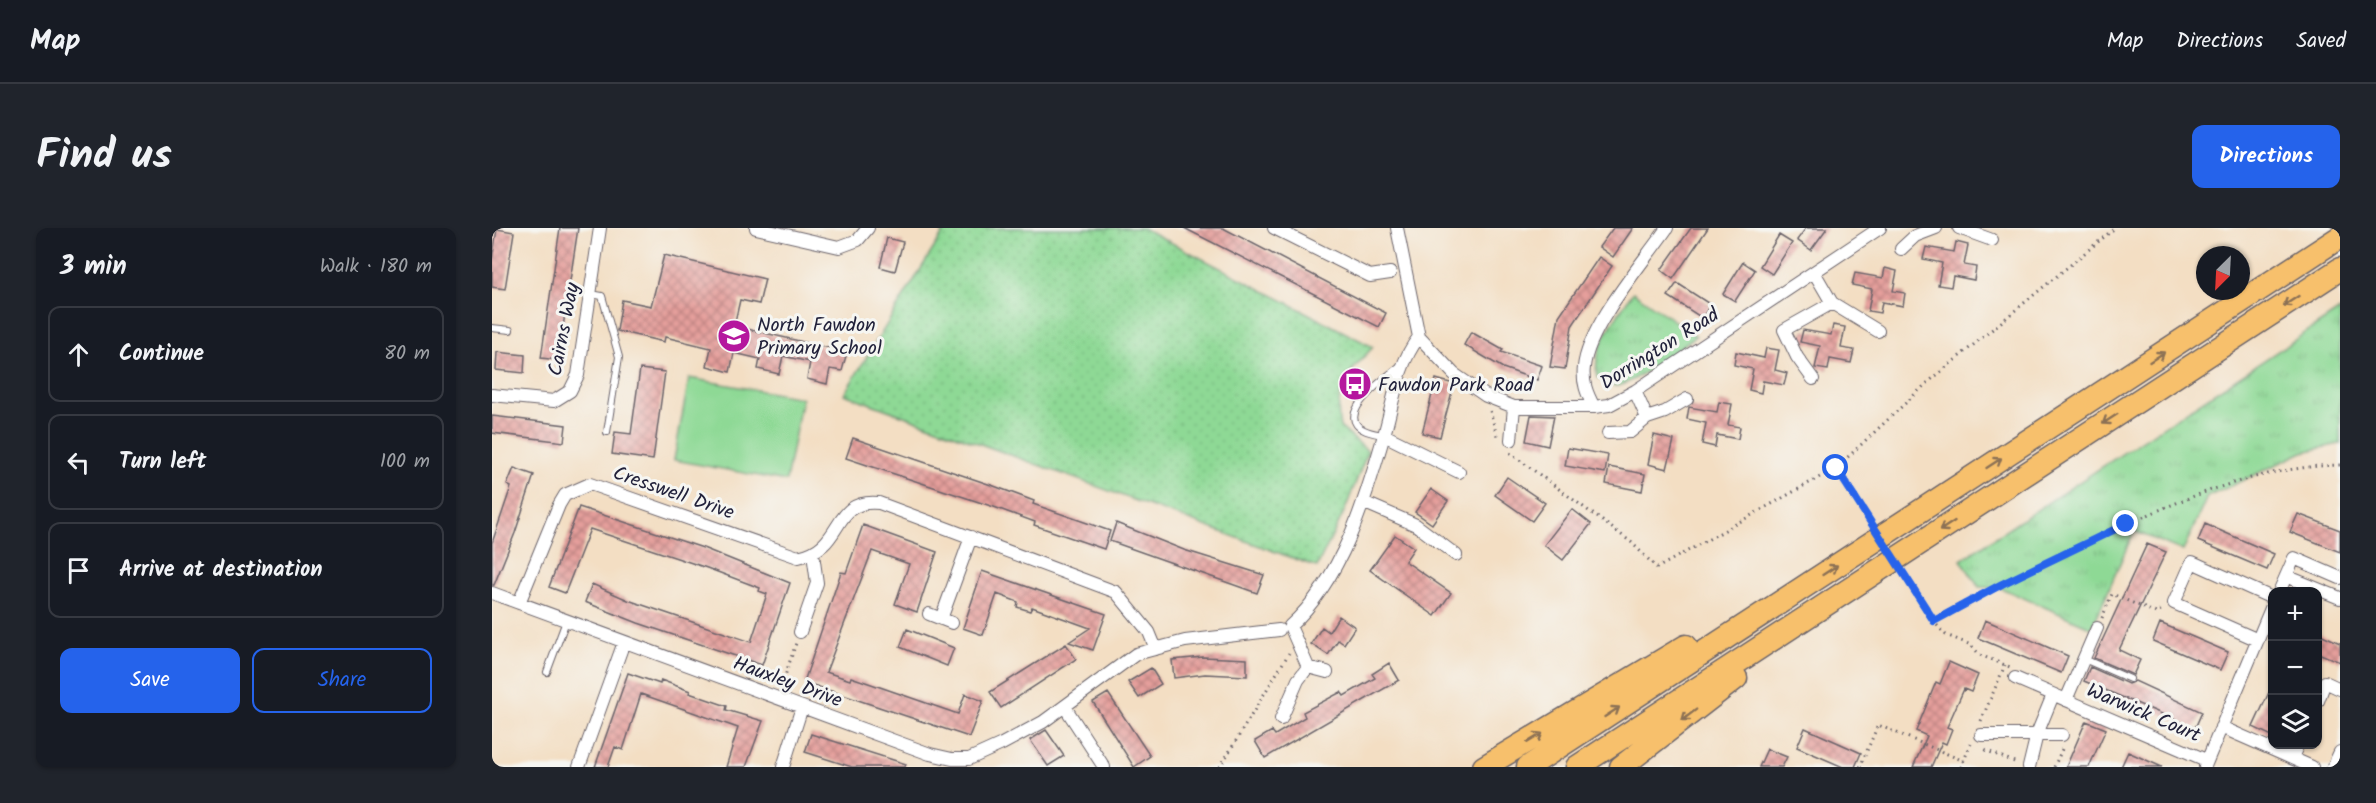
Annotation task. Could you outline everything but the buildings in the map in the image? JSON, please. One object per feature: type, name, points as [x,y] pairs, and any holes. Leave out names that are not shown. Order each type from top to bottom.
[{"type":"highway","points":[[1528,767],[2340,237]]},
{"type":"highway","points":[[1577,767],[2340,269]]},
{"type":"highway","points":[[1484,767],[1694,642],[1781,602]]},
{"type":"highway","points":[[1621,767],[1715,696],[1798,623]]},
{"type":"street","name":"Cairns Way","points":[[492,395],[546,402],[554,401],[570,391],[578,375],[600,228]]},
{"type":"street","points":[[756,228],[839,247],[858,240],[868,228]]},
{"type":"street","points":[[1274,228],[1370,276],[1390,273]]},
{"type":"street","points":[[1308,667],[1296,640],[1284,628],[1316,598],[1347,543],[1363,502],[1384,435],[1402,365],[1419,337],[1397,228]]},
{"type":"street","points":[[1594,407],[1585,389],[1583,369],[1587,353],[1604,318],[1667,228]]},
{"type":"street","name":"Dorrington Road","points":[[1419,337],[1454,374],[1486,396],[1514,407],[1608,405],[1635,391],[1881,228]]},
{"type":"street","points":[[1901,249],[1916,236],[1936,228]]},
{"type":"street","points":[[1959,228],[1992,240]]},
{"type":"street","points":[[1814,272],[1832,303],[1878,332]]},
{"type":"street","points":[[1813,379],[1780,333],[1832,303]]},
{"type":"street","points":[[1635,391],[1647,418]]},
{"type":"street","points":[[1608,433],[1630,432],[1647,418],[1665,412],[1687,399]]},
{"type":"street","points":[[1512,440],[1514,407]]},
{"type":"street","points":[[1384,435],[1459,472]]},
{"type":"street","name":"Cresswell Drive","points":[[519,603],[559,505],[565,495],[590,484],[798,557],[813,554]]},
{"type":"street","points":[[800,632],[817,583],[813,554],[822,548],[853,505],[863,501],[879,503],[1116,592],[1149,632],[1156,649]]},
{"type":"street","points":[[1363,502],[1416,525],[1456,555]]},
{"type":"street","points":[[928,615],[947,621],[971,537]]},
{"type":"street","points":[[2281,587],[2294,558],[2340,578]]},
{"type":"street","points":[[2258,640],[2174,603],[2192,562],[2268,596]]},
{"type":"street","points":[[2286,576],[2340,598]]},
{"type":"street","name":"Hauxley Drive","points":[[492,593],[930,754],[952,759],[969,759],[1043,722],[1136,654],[1185,640],[1284,628]]},
{"type":"street","points":[[2206,764],[2268,616]]},
{"type":"street","name":"Warwick Court","points":[[2066,700],[2097,628]]},
{"type":"street","points":[[579,767],[624,642]]},
{"type":"street","points":[[1308,667],[1327,672]]},
{"type":"street","points":[[1281,719],[1298,680],[1308,667]]},
{"type":"street","name":"Warwick Court","points":[[2015,678],[2206,764]]},
{"type":"street","points":[[2320,695],[2325,682],[2340,689]]},
{"type":"street","points":[[2023,765],[2053,695]]},
{"type":"street","points":[[783,767],[802,707]]},
{"type":"street","points":[[1065,707],[1104,767]]},
{"type":"street","points":[[2220,727],[2312,767]]},
{"type":"street","points":[[1978,732],[2062,735]]},
{"type":"street","points":[[2292,758],[2296,749]]},
{"type":"street","points":[[2333,767],[2340,752]]},
{"type":"street","points":[[926,767],[930,754]]},
{"type":"lane","points":[[591,294],[602,296],[619,357],[607,432]]},
{"type":"lane","points":[[492,328],[510,330]]},
{"type":"lane","points":[[1384,435],[1367,433],[1356,423],[1354,417],[1356,406],[1402,365]]},
{"type":"lane","points":[[547,672],[566,621]]},
{"type":"lane","points":[[2084,659],[2130,679]]},
{"type":"path","points":[[1486,396],[1496,437],[1510,454],[1631,542],[1657,568],[1836,468],[1926,384],[2115,228]]},
{"type":"path","points":[[1934,621],[2045,562],[2188,498],[2264,475],[2309,465],[2340,465]]},
{"type":"path","points":[[1836,468],[1934,621],[1946,635],[1971,645],[1980,655],[2018,671],[2015,678]]},
{"type":"path","points":[[2097,628],[2112,594],[2156,613],[2174,603]]},
{"type":"path","points":[[777,698],[800,632]]},
{"type":"path","points":[[1220,767],[1296,640]]},
{"type":"path","points":[[1961,767],[1978,732],[2004,665]]},
{"type":"path","points":[[1860,767],[1878,726],[1964,761]]},
{"type":"path","points":[[1971,744],[2023,765]]},
{"type":"green space","points":[[946,228],[1143,228],[1373,347],[1345,382],[1338,414],[1340,427],[1368,451],[1345,510],[1317,567],[844,394]]},
{"type":"green space","points":[[1633,292],[1696,336],[1635,378],[1618,386],[1612,386],[1597,377],[1598,354],[1613,321]]},
{"type":"green space","points":[[2340,310],[2340,444],[2303,452],[2207,497],[2183,551],[2134,531],[2092,628],[2001,588],[1979,587],[1961,560]]},
{"type":"green space","points":[[689,378],[802,398],[786,481],[674,460]]},
{"type":"place","name":"North Fawdon Primary School","points":[[734,336]]},
{"type":"place","name":"Fawdon Park Road","points":[[1355,384]]},
{"type":"route","points":[[1836,468],[1934,621],[2045,562],[2126,524]]}]
